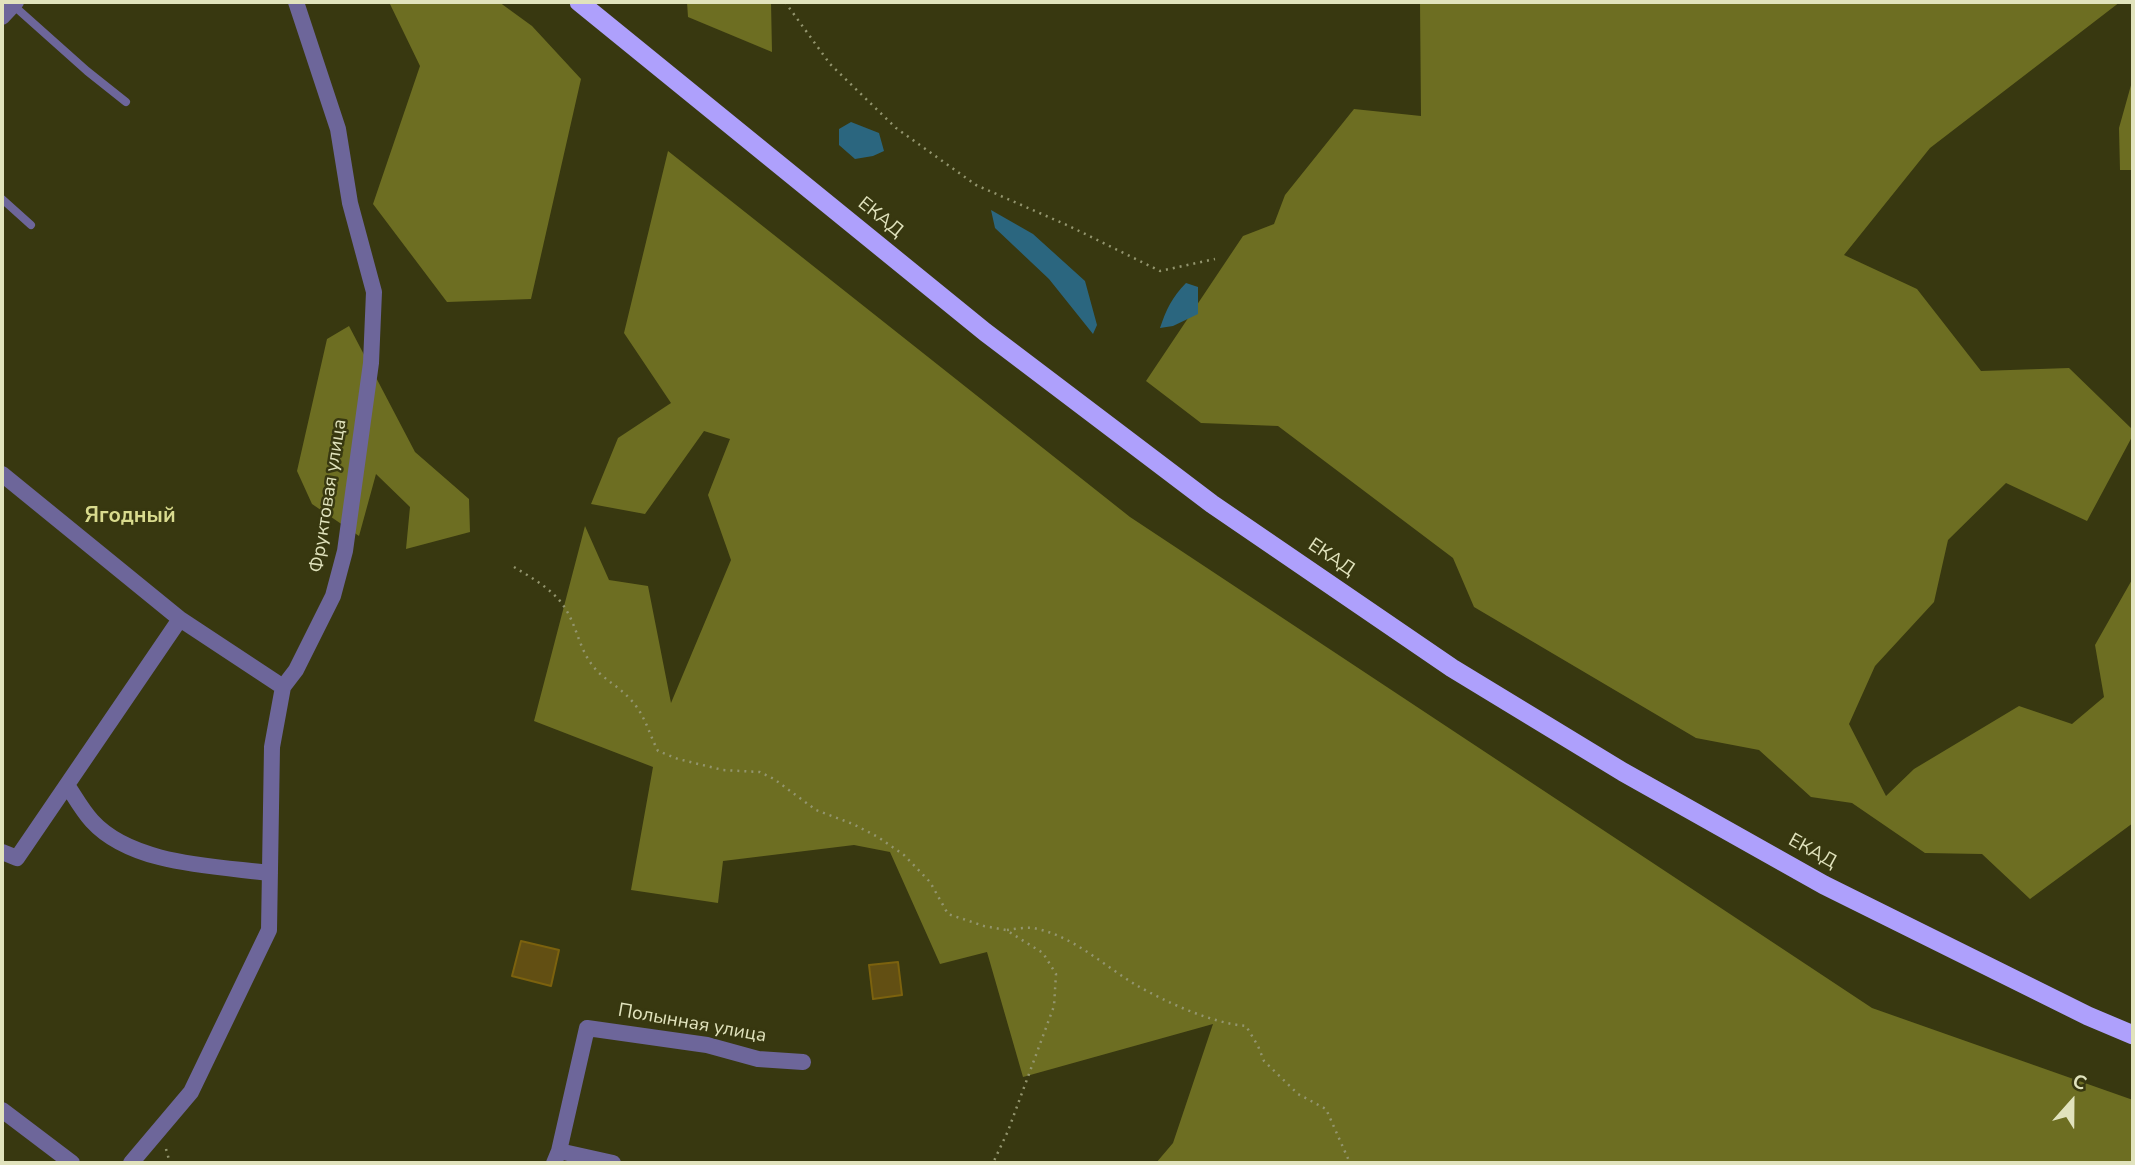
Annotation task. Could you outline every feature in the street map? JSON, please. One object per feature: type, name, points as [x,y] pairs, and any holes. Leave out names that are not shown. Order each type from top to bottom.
[{"type":"highway","name":"ЕКАД","points":[[579,2],[985,332],[1073,400],[1212,504],[1452,668],[1623,772],[1824,885],[2088,1016],[2133,1035]]},
{"type":"street","name":"Фруктовая улица","points":[[131,1163],[191,1092],[269,930],[272,747],[283,687],[296,670],[333,596],[345,551],[371,363],[374,292],[351,203],[338,129],[296,2]]},
{"type":"street","points":[[2,474],[180,619],[283,687]]},
{"type":"street","points":[[2,852],[17,858],[180,619]]},
{"type":"street","points":[[66,785],[92,822],[119,842],[162,859],[270,873]]},
{"type":"street","name":"Полынная улица","points":[[557,1157],[587,1028],[707,1045],[758,1059],[803,1062]]},
{"type":"street","points":[[2,1110],[72,1163]]},
{"type":"street","points":[[557,1157],[613,1163]]},
{"type":"lane","points":[[10,8],[126,102]]},
{"type":"lane","points":[[2,199],[31,225]]},
{"type":"path","points":[[785,2],[830,64],[896,128],[976,185],[1069,226],[1160,271],[1214,258]]},
{"type":"path","points":[[514,567],[535,580],[564,606],[589,661],[603,679],[630,699],[648,724],[658,751],[723,771],[760,772],[816,810],[878,837],[904,855],[930,881],[948,914],[1006,930],[1032,928],[1063,939],[1147,990],[1197,1014],[1227,1024],[1246,1026],[1264,1061],[1298,1094],[1326,1109],[1350,1163]]},
{"type":"path","points":[[993,1163],[1008,1131],[1054,1006],[1056,974],[1043,953],[1006,930]]},
{"type":"shaded area","points":[[389,2],[499,2],[532,26],[581,79],[531,299],[447,302],[373,204],[420,66]]},
{"type":"shaded area","points":[[687,2],[771,2],[772,52],[688,17]]},
{"type":"shaded area","points":[[1420,2],[2120,2],[1930,148],[1844,255],[1917,289],[1981,371],[2069,368],[2133,430],[2133,435],[2087,521],[2006,483],[1948,540],[1934,602],[1875,666],[1849,724],[1886,796],[1914,769],[2019,706],[2072,724],[2104,697],[2095,645],[2133,578],[2133,823],[2030,899],[1982,854],[1925,853],[1852,803],[1811,797],[1759,750],[1696,738],[1474,607],[1453,558],[1278,426],[1201,423],[1146,381],[1243,236],[1274,224],[1285,195],[1354,109],[1421,116]]},
{"type":"shaded area","points":[[2133,78],[2133,170],[2120,170],[2119,128]]},
{"type":"shaded area","points":[[668,151],[1130,517],[1872,1008],[2133,1100],[2133,1163],[1156,1163],[1173,1143],[1213,1024],[1023,1077],[987,952],[940,964],[890,852],[854,845],[723,861],[718,903],[631,890],[653,767],[534,721],[585,526],[609,580],[648,586],[671,703],[731,560],[708,495],[730,439],[704,431],[645,514],[591,504],[618,438],[671,403],[624,333]]},
{"type":"shaded area","points":[[349,326],[415,452],[469,499],[470,532],[406,549],[410,507],[376,474],[359,536],[312,504],[297,471],[327,339]]},
{"type":"water","points":[[851,122],[879,133],[884,151],[855,159],[839,145],[839,129]]},
{"type":"water","points":[[991,210],[1033,234],[1085,281],[1097,325],[1093,334],[1049,279],[995,228]]},
{"type":"water","points":[[1186,283],[1198,287],[1198,314],[1173,326],[1160,328],[1170,304]]},
{"type":"building","points":[[521,941],[559,950],[551,986],[512,976]]},
{"type":"building","points":[[898,962],[902,995],[873,999],[869,965]]},
{"type":"district","name":"Ягодный","points":[[130,517]]}]
